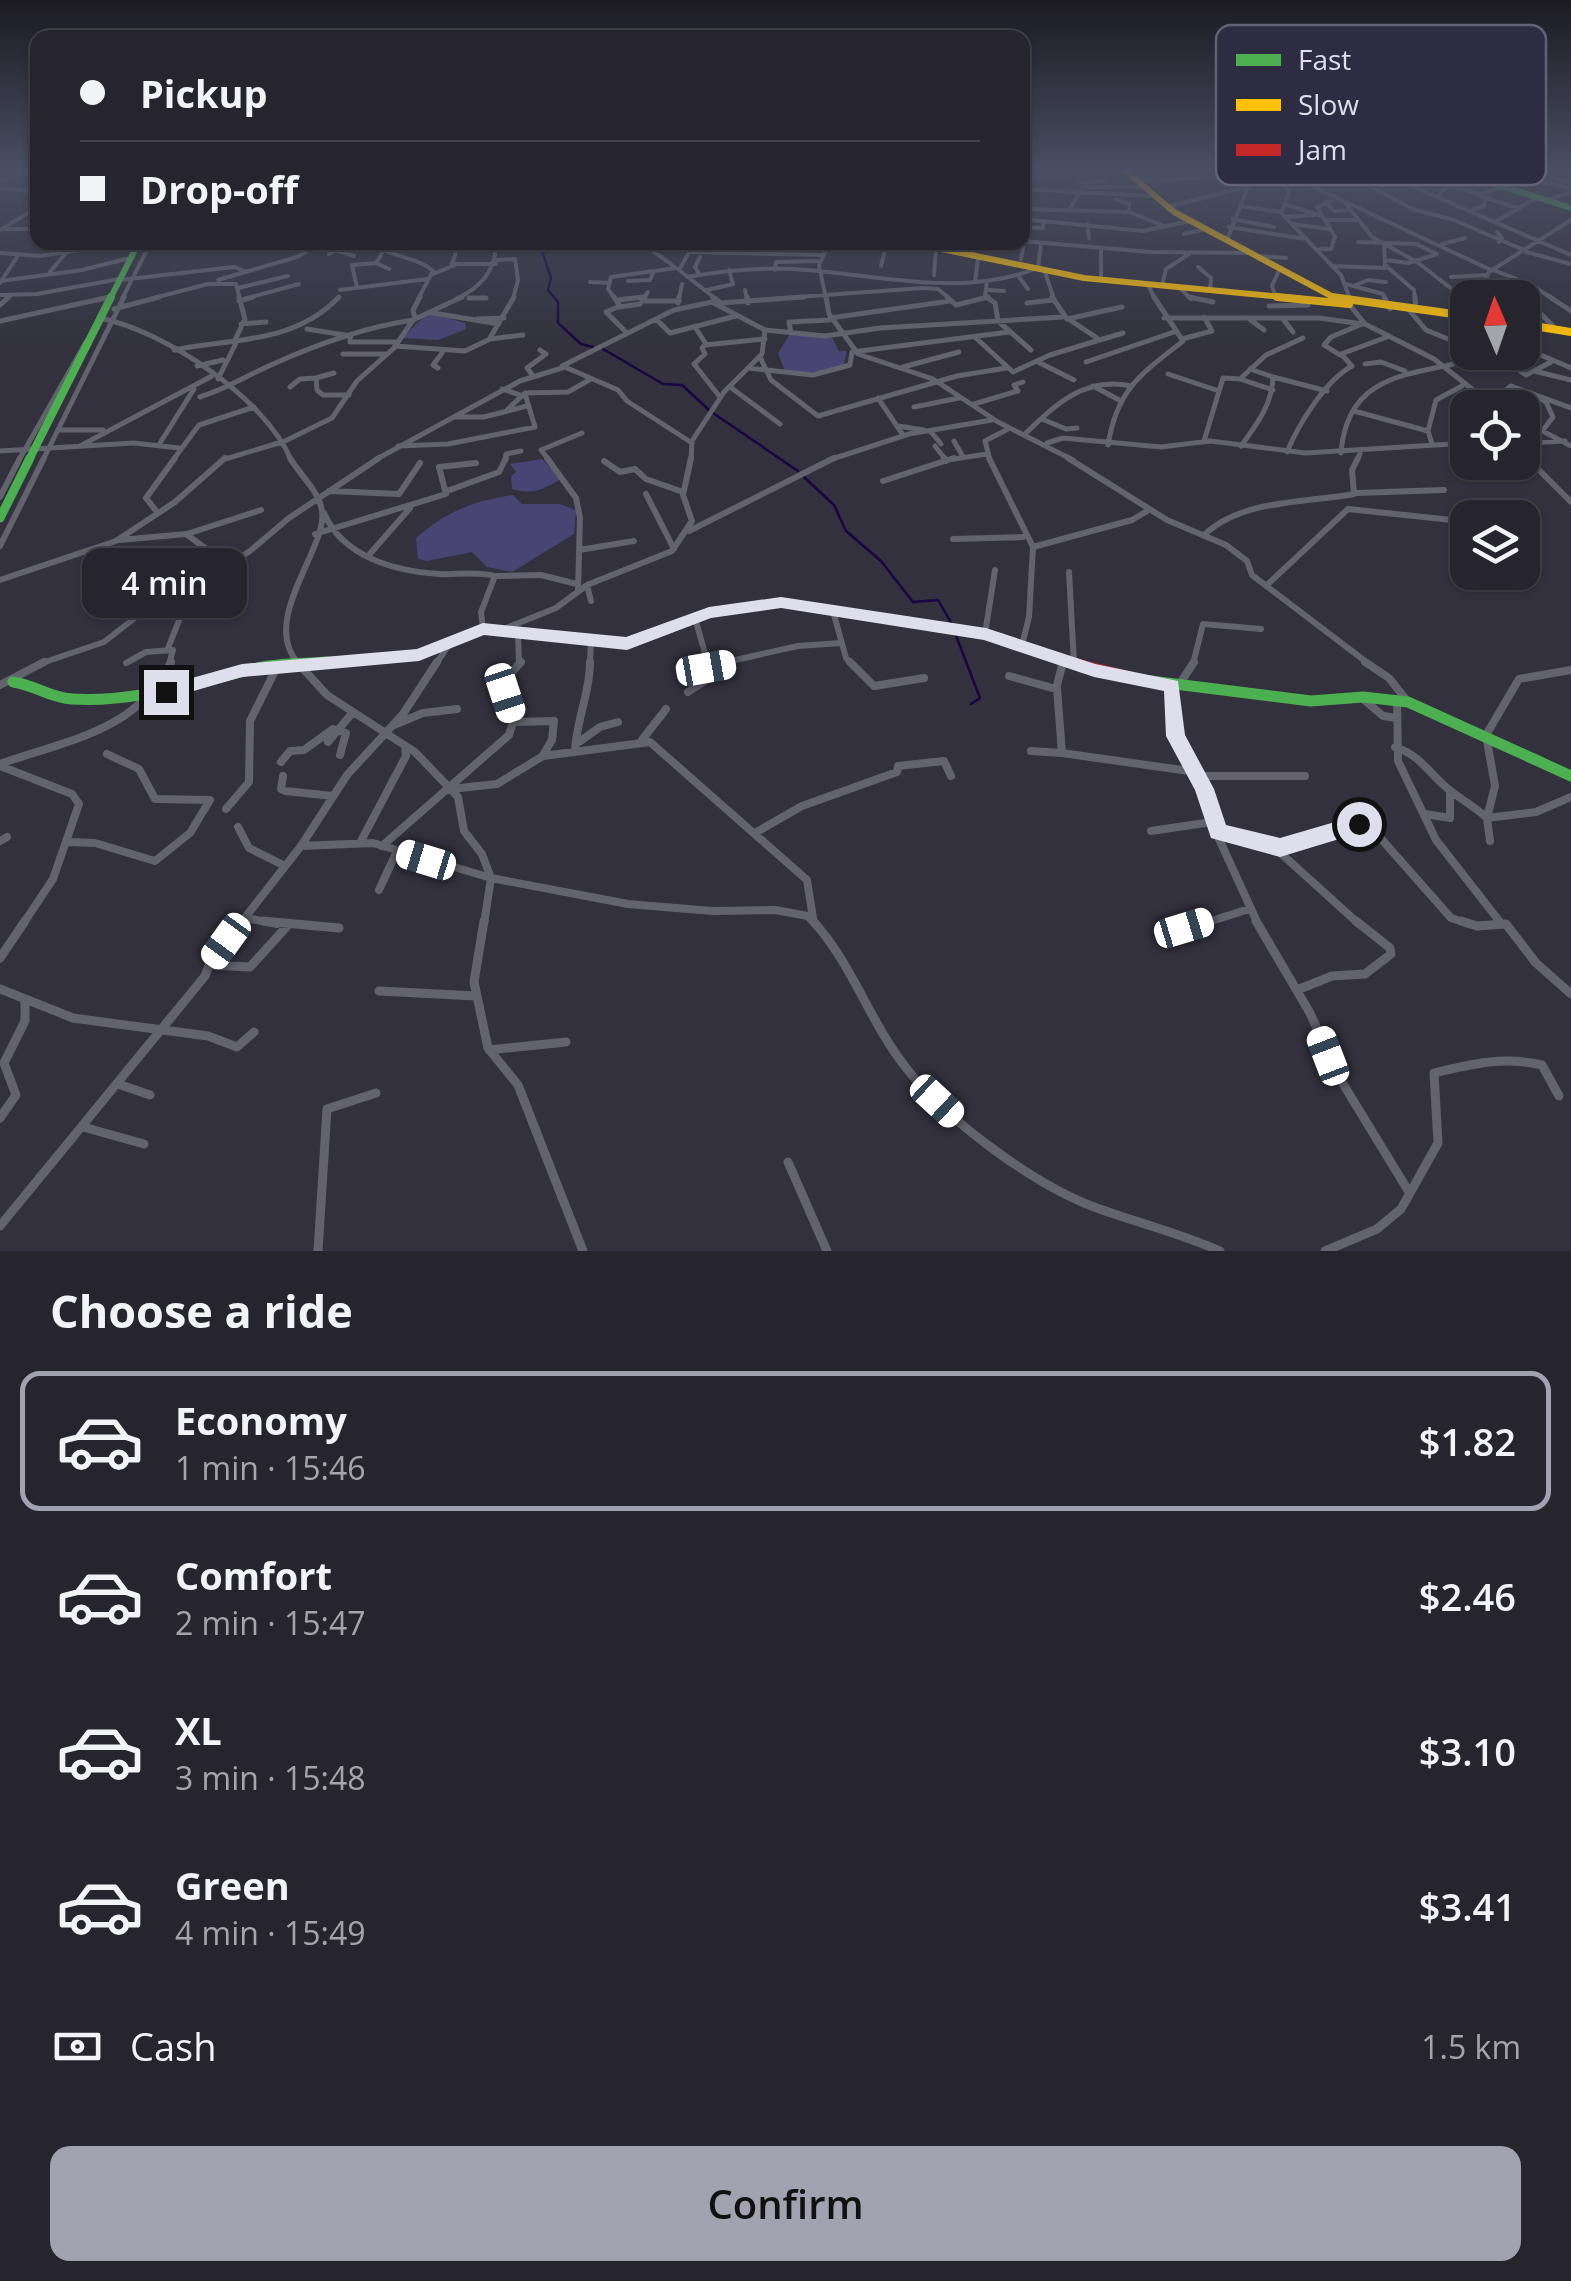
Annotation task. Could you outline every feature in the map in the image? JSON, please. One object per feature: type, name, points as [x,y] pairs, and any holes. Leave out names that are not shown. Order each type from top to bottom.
[{"type":"main road","points":[[1206,230],[1228,233],[1253,254],[1283,263],[1350,304]]},
{"type":"main road","points":[[1,514],[28,451],[114,303],[133,250]]},
{"type":"main road","points":[[940,250],[1108,283],[1180,288],[1212,297],[1450,314]]},
{"type":"main road","points":[[1540,327],[1571,332]]},
{"type":"main road","points":[[6,684],[38,685],[60,698],[158,692],[278,666],[391,660],[483,629],[637,642],[694,618],[758,602],[986,634],[1068,662],[1175,686],[1311,700],[1403,701],[1486,734],[1571,776]]},
{"type":"street","points":[[1090,229],[1090,238]]},
{"type":"street","points":[[1229,229],[1228,233],[1308,239]]},
{"type":"street","points":[[1296,229],[1346,284],[1350,304],[1363,324]]},
{"type":"street","points":[[1319,250],[1332,248],[1335,236],[1325,229]]},
{"type":"street","points":[[1368,229],[1450,288]]},
{"type":"street","points":[[1407,229],[1490,271],[1526,282],[1571,311]]},
{"type":"street","points":[[1473,229],[1499,242],[1571,264]]},
{"type":"street","points":[[1510,229],[1571,255]]},
{"type":"street","points":[[1452,277],[1490,271],[1558,229]]},
{"type":"street","points":[[1184,234],[1206,230]]},
{"type":"street","points":[[1497,232],[1502,238],[1499,242]]},
{"type":"street","points":[[1441,245],[1465,238]]},
{"type":"street","points":[[1358,242],[1434,241]]},
{"type":"street","points":[[1030,243],[1253,254]]},
{"type":"street","points":[[1041,244],[1040,271],[1062,316]]},
{"type":"street","points":[[1384,244],[1387,269]]},
{"type":"street","points":[[1386,260],[1404,264],[1437,254],[1416,244]]},
{"type":"street","points":[[1101,248],[1108,283]]},
{"type":"street","points":[[0,253],[18,256],[88,250]]},
{"type":"street","points":[[80,261],[88,250]]},
{"type":"street","points":[[124,279],[145,250]]},
{"type":"street","points":[[0,322],[208,284],[310,250]]},
{"type":"street","points":[[329,254],[336,250],[354,256]]},
{"type":"street","points":[[116,541],[158,513],[227,456],[284,442],[332,418],[358,381],[387,354],[414,320],[414,310],[431,276],[428,264],[380,250]]},
{"type":"street","points":[[456,265],[451,263],[457,250]]},
{"type":"street","points":[[468,297],[497,262],[496,250]]},
{"type":"street","points":[[652,250],[738,315],[765,330],[841,333],[1062,316],[1098,339]]},
{"type":"street","points":[[755,250],[756,254]]},
{"type":"street","points":[[826,250],[821,273],[830,319],[855,351],[938,383],[993,419],[1046,444],[1129,492],[1149,510],[1232,548],[1247,561],[1250,572],[1317,629],[1392,681],[1403,701],[1395,746],[1436,840],[1500,922],[1571,994]]},
{"type":"street","points":[[882,266],[885,250]]},
{"type":"street","points":[[934,275],[936,250]]},
{"type":"street","points":[[975,282],[976,250]]},
{"type":"street","points":[[1021,259],[1022,250]]},
{"type":"street","points":[[620,307],[608,290],[616,275],[678,269],[690,252],[821,258]]},
{"type":"street","points":[[50,272],[67,253]]},
{"type":"street","points":[[376,263],[382,253]]},
{"type":"street","points":[[1162,286],[1166,269],[1190,253]]},
{"type":"street","points":[[18,256],[4,271],[1,282],[66,276],[115,266],[130,258]]},
{"type":"street","points":[[700,256],[695,267],[700,274]]},
{"type":"street","points":[[776,270],[776,262],[783,259],[821,258]]},
{"type":"street","points":[[304,329],[339,293],[431,276],[456,265],[516,259],[520,271],[506,318],[490,338],[468,350],[442,352],[350,342],[351,337]]},
{"type":"street","points":[[356,288],[352,265],[376,263],[389,269]]},
{"type":"street","points":[[1283,263],[1272,286],[1277,304],[1297,318]]},
{"type":"street","points":[[1332,266],[1387,269],[1401,277],[1417,295],[1413,311],[1426,330],[1450,340]]},
{"type":"street","points":[[0,294],[37,294],[124,279],[234,267],[247,272]]},
{"type":"street","points":[[1198,268],[1211,278],[1212,297]]},
{"type":"street","points":[[688,277],[729,270],[776,270],[987,282],[1040,271]]},
{"type":"street","points":[[706,290],[733,284],[729,270]]},
{"type":"street","points":[[1486,280],[1490,271]]},
{"type":"street","points":[[628,282],[651,280],[653,273]]},
{"type":"street","points":[[208,284],[229,283],[238,288],[288,276]]},
{"type":"street","points":[[1020,277],[1028,290]]},
{"type":"street","points":[[1401,277],[1415,277]]},
{"type":"street","points":[[1353,286],[1368,280],[1386,282]]},
{"type":"street","points":[[590,282],[609,282]]},
{"type":"street","points":[[987,282],[989,290]]},
{"type":"street","points":[[239,301],[299,284]]},
{"type":"street","points":[[678,309],[682,284]]},
{"type":"street","points":[[1346,284],[1383,294],[1390,309]]},
{"type":"street","points":[[1148,285],[1164,318],[1182,338]]},
{"type":"street","points":[[80,446],[215,377],[245,319],[238,288]]},
{"type":"street","points":[[0,693],[6,684],[57,656],[104,642],[159,599],[192,588],[318,497],[397,446],[502,389],[590,354],[593,347],[614,343],[678,309],[722,302],[936,288],[956,305],[988,297]]},
{"type":"street","points":[[745,290],[748,303]]},
{"type":"street","points":[[1004,291],[989,290],[984,294],[995,303],[998,321],[1031,350]]},
{"type":"street","points":[[880,291],[884,298]]},
{"type":"street","points":[[0,305],[11,295]]},
{"type":"street","points":[[200,397],[230,388],[275,364],[384,324],[414,320],[468,297],[486,298]]},
{"type":"street","points":[[616,300],[645,297],[679,301]]},
{"type":"street","points":[[628,334],[606,312],[645,297]]},
{"type":"street","points":[[1027,303],[1053,300]]},
{"type":"street","points":[[791,333],[789,322],[950,301]]},
{"type":"street","points":[[1277,304],[1308,305]]},
{"type":"street","points":[[1070,320],[1122,307]]},
{"type":"street","points":[[1540,311],[1556,329]]},
{"type":"street","points":[[429,312],[501,324]]},
{"type":"street","points":[[472,320],[480,312]]},
{"type":"street","points":[[864,313],[876,328]]},
{"type":"street","points":[[937,314],[941,326]]},
{"type":"street","points":[[656,320],[670,333],[738,315]]},
{"type":"street","points":[[0,546],[59,430],[105,317],[173,350],[254,408],[284,442],[293,463],[318,497],[331,532],[369,555],[428,572],[542,575],[578,588]]},
{"type":"street","points":[[1182,338],[1212,331],[1204,317]]},
{"type":"street","points":[[1247,317],[1264,330]]},
{"type":"street","points":[[472,320],[506,318]]},
{"type":"street","points":[[1164,318],[1297,318],[1363,324],[1442,365],[1467,390]]},
{"type":"street","points":[[1282,318],[1293,332]]},
{"type":"street","points":[[240,324],[266,322]]},
{"type":"street","points":[[1288,452],[1298,424],[1327,391],[1332,377],[1352,366],[1324,346],[1332,337],[1363,324]]},
{"type":"street","points":[[695,327],[705,346],[704,354],[694,364],[702,371],[704,382],[720,397]]},
{"type":"street","points":[[173,350],[272,338],[304,329],[351,337]]},
{"type":"street","points":[[500,630],[556,608],[578,588],[674,550],[688,532],[693,517],[683,492],[691,467],[692,443],[720,397],[760,357],[765,330]]},
{"type":"street","points":[[748,368],[804,377],[841,371],[850,366],[848,353],[855,351],[1009,332]]},
{"type":"street","points":[[1086,362],[1175,332]]},
{"type":"street","points":[[976,338],[1015,372],[1098,339],[1123,334]]},
{"type":"street","points":[[490,338],[523,336]]},
{"type":"street","points":[[1340,355],[1388,337]]},
{"type":"street","points":[[1108,445],[1108,429],[1131,386],[1146,369],[1180,346],[1182,338]]},
{"type":"street","points":[[1240,379],[1249,368],[1303,338]]},
{"type":"street","points":[[705,346],[765,339]]},
{"type":"street","points":[[362,354],[364,343]]},
{"type":"street","points":[[534,376],[527,368],[546,354],[540,350]]},
{"type":"street","points":[[438,368],[434,365],[442,352]]},
{"type":"street","points":[[900,368],[960,352]]},
{"type":"street","points":[[343,354],[387,354]]},
{"type":"street","points":[[760,357],[771,380],[814,416],[1006,368]]},
{"type":"street","points":[[1540,357],[1571,368]]},
{"type":"street","points":[[196,366],[224,359]]},
{"type":"street","points":[[1038,362],[1074,380]]},
{"type":"street","points":[[1365,364],[1380,362],[1406,372]]},
{"type":"street","points":[[1534,372],[1550,362]]},
{"type":"street","points":[[275,364],[285,364],[288,370]]},
{"type":"street","points":[[1341,453],[1343,426],[1366,395],[1406,372],[1450,364]]},
{"type":"street","points":[[561,367],[620,391],[627,401],[692,443]]},
{"type":"street","points":[[1249,368],[1327,391]]},
{"type":"street","points":[[1517,370],[1571,380]]},
{"type":"street","points":[[290,387],[300,379],[334,374]]},
{"type":"street","points":[[1168,374],[1219,391]]},
{"type":"street","points":[[1241,446],[1269,409],[1272,377]]},
{"type":"street","points":[[316,378],[320,394],[351,395]]},
{"type":"street","points":[[502,389],[522,394],[566,393],[592,378]]},
{"type":"street","points":[[1204,441],[1222,378],[1240,379],[1273,390]]},
{"type":"street","points":[[1025,434],[1075,391],[1110,380],[1131,386]]},
{"type":"street","points":[[972,405],[1018,391],[1014,384],[1024,382]]},
{"type":"street","points":[[730,386],[780,424]]},
{"type":"street","points":[[1092,386],[1121,401]]},
{"type":"street","points":[[1432,444],[1428,431],[1438,396],[1462,386]]},
{"type":"street","points":[[159,444],[195,388]]},
{"type":"street","points":[[918,390],[917,407],[960,398]]},
{"type":"street","points":[[397,446],[448,444],[534,427],[522,394]]},
{"type":"street","points":[[507,410],[522,394]]},
{"type":"street","points":[[1540,396],[1571,408]]},
{"type":"street","points":[[878,398],[902,435]]},
{"type":"street","points":[[1540,398],[1553,417],[1543,430]]},
{"type":"street","points":[[454,416],[476,418],[527,406]]},
{"type":"street","points":[[158,513],[146,498],[179,448],[204,422],[254,408]]},
{"type":"street","points":[[1354,412],[1428,431]]},
{"type":"street","points":[[688,532],[801,474],[902,435],[993,419]]},
{"type":"street","points":[[1042,419],[1066,429],[1076,428]]},
{"type":"street","points":[[896,426],[928,431],[946,461]]},
{"type":"street","points":[[1010,428],[985,441],[1015,507],[1022,536],[1033,546]]},
{"type":"street","points":[[1540,429],[1567,441]]},
{"type":"street","points":[[59,430],[104,431]]},
{"type":"street","points":[[578,588],[575,496],[541,450],[582,432]]},
{"type":"street","points":[[1046,444],[1064,438],[1161,447],[1204,441],[1288,452],[1360,453],[1450,444]]},
{"type":"street","points":[[1540,443],[1567,441]]},
{"type":"street","points":[[954,442],[962,456]]},
{"type":"street","points":[[0,451],[159,444],[179,448]]},
{"type":"street","points":[[0,497],[28,451]]},
{"type":"street","points":[[314,535],[410,508],[499,472],[505,466],[506,454],[521,451]]},
{"type":"street","points":[[1354,494],[1352,470],[1360,453]]},
{"type":"street","points":[[883,482],[962,456],[988,454]]},
{"type":"street","points":[[604,461],[620,472],[636,469],[646,479],[683,492]]},
{"type":"street","points":[[328,491],[400,494],[420,462]]},
{"type":"street","points":[[447,492],[439,467],[476,462]]},
{"type":"street","points":[[1540,471],[1571,502]]},
{"type":"street","points":[[1204,535],[1214,522],[1226,517],[1354,494],[1444,490]]},
{"type":"street","points":[[646,494],[674,550]]},
{"type":"street","points":[[369,555],[410,508]]},
{"type":"street","points":[[1267,585],[1348,509],[1450,520]]},
{"type":"street","points":[[0,580],[116,541],[186,534],[261,510]]},
{"type":"street","points":[[1033,546],[1132,520],[1149,510]]},
{"type":"street","points":[[324,512],[286,622],[296,665],[354,712],[389,729],[458,796],[464,831],[482,854],[491,878],[474,982],[489,1050],[518,1085],[583,1251]]},
{"type":"street","points":[[186,534],[228,564]]},
{"type":"street","points":[[953,539],[1022,536]]},
{"type":"street","points":[[579,550],[634,542]]},
{"type":"street","points":[[1022,645],[1030,618],[1033,546]]},
{"type":"street","points":[[986,634],[996,570]]},
{"type":"street","points":[[1062,753],[1057,688],[1068,662],[1069,572]]},
{"type":"street","points":[[483,629],[481,612],[495,576]]},
{"type":"street","points":[[587,585],[591,601]]},
{"type":"street","points":[[168,648],[192,588]]},
{"type":"street","points":[[832,611],[850,664],[874,686],[924,678]]},
{"type":"street","points":[[688,692],[710,680],[694,618]]},
{"type":"street","points":[[1261,629],[1202,624],[1192,666],[1175,686],[1174,731],[1198,774],[1213,825],[1249,909],[1297,990],[1337,1074],[1408,1192]]},
{"type":"street","points":[[382,846],[508,735],[513,722],[505,693],[506,679],[522,661],[518,632]]},
{"type":"street","points":[[577,747],[576,720],[585,704],[590,680],[591,640]]},
{"type":"street","points":[[0,1226],[210,965],[451,642]]},
{"type":"street","points":[[706,668],[798,646],[841,643]]},
{"type":"street","points":[[126,663],[146,652],[168,648]]},
{"type":"street","points":[[0,765],[56,744],[102,734],[158,692],[174,654],[168,648]]},
{"type":"street","points":[[226,808],[249,782],[250,721],[260,693],[278,666]]},
{"type":"street","points":[[1490,841],[1488,818],[1495,786],[1486,734],[1519,679],[1568,672]]},
{"type":"street","points":[[1009,676],[1057,688]]},
{"type":"street","points":[[1363,698],[1383,716],[1397,718]]},
{"type":"street","points":[[389,729],[424,713],[456,709]]},
{"type":"street","points":[[641,741],[666,709]]},
{"type":"street","points":[[328,742],[354,712]]},
{"type":"street","points":[[513,722],[554,721],[554,732],[543,756]]},
{"type":"street","points":[[577,747],[600,726],[618,722]]},
{"type":"street","points":[[281,762],[290,751],[304,750],[325,732],[338,730],[348,738],[340,756]]},
{"type":"street","points":[[449,789],[497,784],[543,756],[577,747],[650,742],[807,880],[814,920],[833,943],[907,1070],[986,1144],[1094,1207],[1177,1232],[1220,1251]]},
{"type":"street","points":[[361,841],[406,756],[404,744]]},
{"type":"street","points":[[1395,746],[1414,753],[1450,792],[1465,797],[1488,818],[1536,812],[1571,797]]},
{"type":"street","points":[[1031,751],[1198,774],[1305,776]]},
{"type":"street","points":[[68,842],[94,843],[156,861],[190,833],[210,800],[155,799],[139,769],[106,754]]},
{"type":"street","points":[[754,834],[802,806],[896,772],[898,766],[947,762],[951,776]]},
{"type":"street","points":[[0,765],[79,800],[53,879],[0,958]]},
{"type":"street","points":[[283,776],[281,789],[285,791],[334,796]]},
{"type":"street","points":[[1426,814],[1450,818],[1450,792]]},
{"type":"street","points":[[1151,831],[1213,825]]},
{"type":"street","points":[[1213,825],[1222,834],[1290,847],[1331,831],[1369,825],[1451,918],[1477,926],[1500,922]]},
{"type":"street","points":[[238,827],[249,848],[285,866]]},
{"type":"street","points":[[301,846],[361,841],[491,878],[628,904],[712,911],[775,910],[814,920]]},
{"type":"street","points":[[1274,846],[1320,893],[1390,948],[1391,954],[1366,974],[1332,976],[1297,990]]},
{"type":"street","points":[[379,890],[397,851]]},
{"type":"street","points":[[1184,928],[1249,909]]},
{"type":"street","points":[[244,918],[339,928]]},
{"type":"street","points":[[210,965],[250,967],[289,924]]},
{"type":"street","points":[[0,989],[89,1021],[208,1036],[237,1047],[254,1032]]},
{"type":"street","points":[[379,990],[414,996],[432,991],[477,996]]},
{"type":"street","points":[[0,1118],[16,1095],[4,1063],[25,1021],[25,1000]]},
{"type":"street","points":[[489,1050],[566,1042]]},
{"type":"street","points":[[1325,1251],[1392,1219],[1438,1143],[1434,1073],[1495,1058],[1525,1060],[1542,1065],[1560,1096]]},
{"type":"street","points":[[118,1084],[150,1095]]},
{"type":"street","points":[[318,1251],[327,1110],[376,1094]]},
{"type":"street","points":[[82,1128],[144,1144]]},
{"type":"street","points":[[788,1162],[827,1251]]},
{"type":"shaded area","points":[[428,313],[465,323],[466,329],[438,340],[402,338]]},
{"type":"shaded area","points":[[790,334],[832,338],[839,351],[847,351],[843,367],[798,375],[784,369],[778,353]]},
{"type":"shaded area","points":[[542,459],[561,479],[538,490],[512,489],[511,476],[516,472],[510,464]]},
{"type":"shaded area","points":[[513,495],[522,504],[560,504],[576,510],[574,534],[512,572],[487,567],[472,552],[427,561],[418,559],[416,538],[438,521],[473,504]]},
{"type":"waterway","points":[[542,250],[551,278],[548,290],[558,302],[558,323],[581,344],[593,347]]},
{"type":"waterway","points":[[603,349],[663,384],[682,385],[709,410]]},
{"type":"waterway","points":[[713,413],[798,471]]},
{"type":"waterway","points":[[804,477],[834,505],[846,531],[881,561],[913,602],[938,600],[953,626]]},
{"type":"waterway","points":[[955,633],[980,698],[971,704]]},
{"type":"traffic: fast","points":[[0,518],[135,250]]},
{"type":"traffic: fast","points":[[13,682],[38,685],[51,695],[72,699],[166,692],[262,667],[419,655],[483,629],[548,636]]},
{"type":"traffic: fast","points":[[1143,680],[1311,701],[1363,697],[1408,702],[1571,776]]},
{"type":"traffic: slow","points":[[1206,229],[1338,300],[1450,314]]},
{"type":"traffic: slow","points":[[946,250],[1084,278],[1349,304]]},
{"type":"traffic: slow","points":[[1540,327],[1571,332]]},
{"type":"traffic: jam","points":[[548,636],[627,644],[709,613],[781,602],[985,634],[1086,668],[1143,680]]},
{"type":"route","points":[[166,692],[242,670],[354,664],[419,655],[483,629],[627,644],[709,612],[758,602],[781,602],[986,634],[1094,670],[1172,686],[1174,731],[1204,789],[1218,832],[1280,848],[1359,824]]}]
